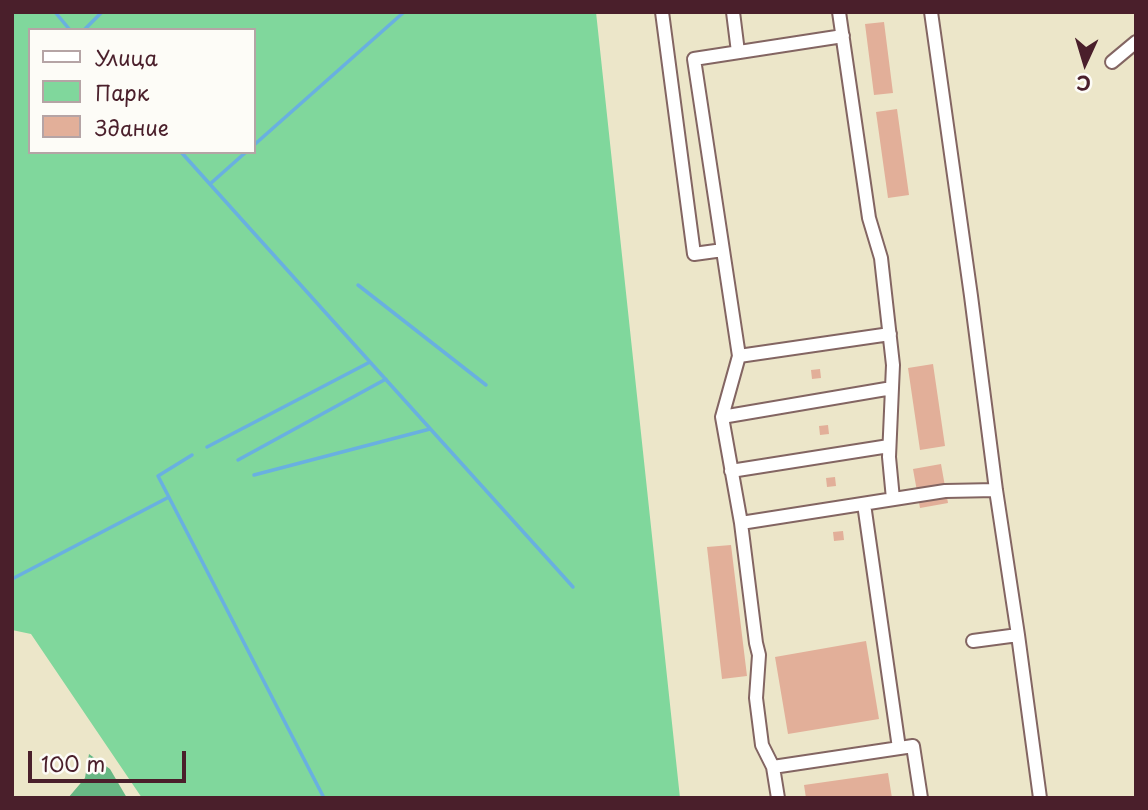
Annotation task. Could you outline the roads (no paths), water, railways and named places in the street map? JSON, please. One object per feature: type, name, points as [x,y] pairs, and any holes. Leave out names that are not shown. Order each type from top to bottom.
[{"type":"lane","points":[[662,12],[694,254],[723,250]]},
{"type":"lane","points":[[733,12],[738,52]]},
{"type":"lane","points":[[839,12],[869,218],[881,258],[890,334],[893,365],[889,457],[893,499]]},
{"type":"lane","points":[[931,12],[1040,798]]},
{"type":"lane","points":[[778,798],[773,767],[762,745],[756,698],[759,655],[741,523],[722,417],[739,356],[694,59],[843,36]]},
{"type":"lane","points":[[1112,62],[1136,42]]},
{"type":"lane","points":[[739,356],[890,334]]},
{"type":"lane","points":[[722,417],[892,388]]},
{"type":"lane","points":[[731,471],[889,446]]},
{"type":"lane","points":[[741,523],[945,491],[996,490]]},
{"type":"lane","points":[[864,503],[899,748]]},
{"type":"lane","points":[[972,641],[1018,635]]},
{"type":"lane","points":[[773,767],[913,746],[921,798]]},
{"type":"waterway","points":[[55,12],[68,28]]},
{"type":"waterway","points":[[86,28],[102,12]]},
{"type":"waterway","points":[[256,143],[404,12]]},
{"type":"waterway","points":[[183,154],[370,362],[207,447]]},
{"type":"waterway","points":[[210,184],[244,154]]},
{"type":"waterway","points":[[358,285],[486,385]]},
{"type":"waterway","points":[[370,362],[573,587]]},
{"type":"waterway","points":[[238,460],[386,379]]},
{"type":"waterway","points":[[254,475],[430,429]]},
{"type":"waterway","points":[[192,455],[158,476],[324,798]]},
{"type":"waterway","points":[[12,579],[169,497]]}]
